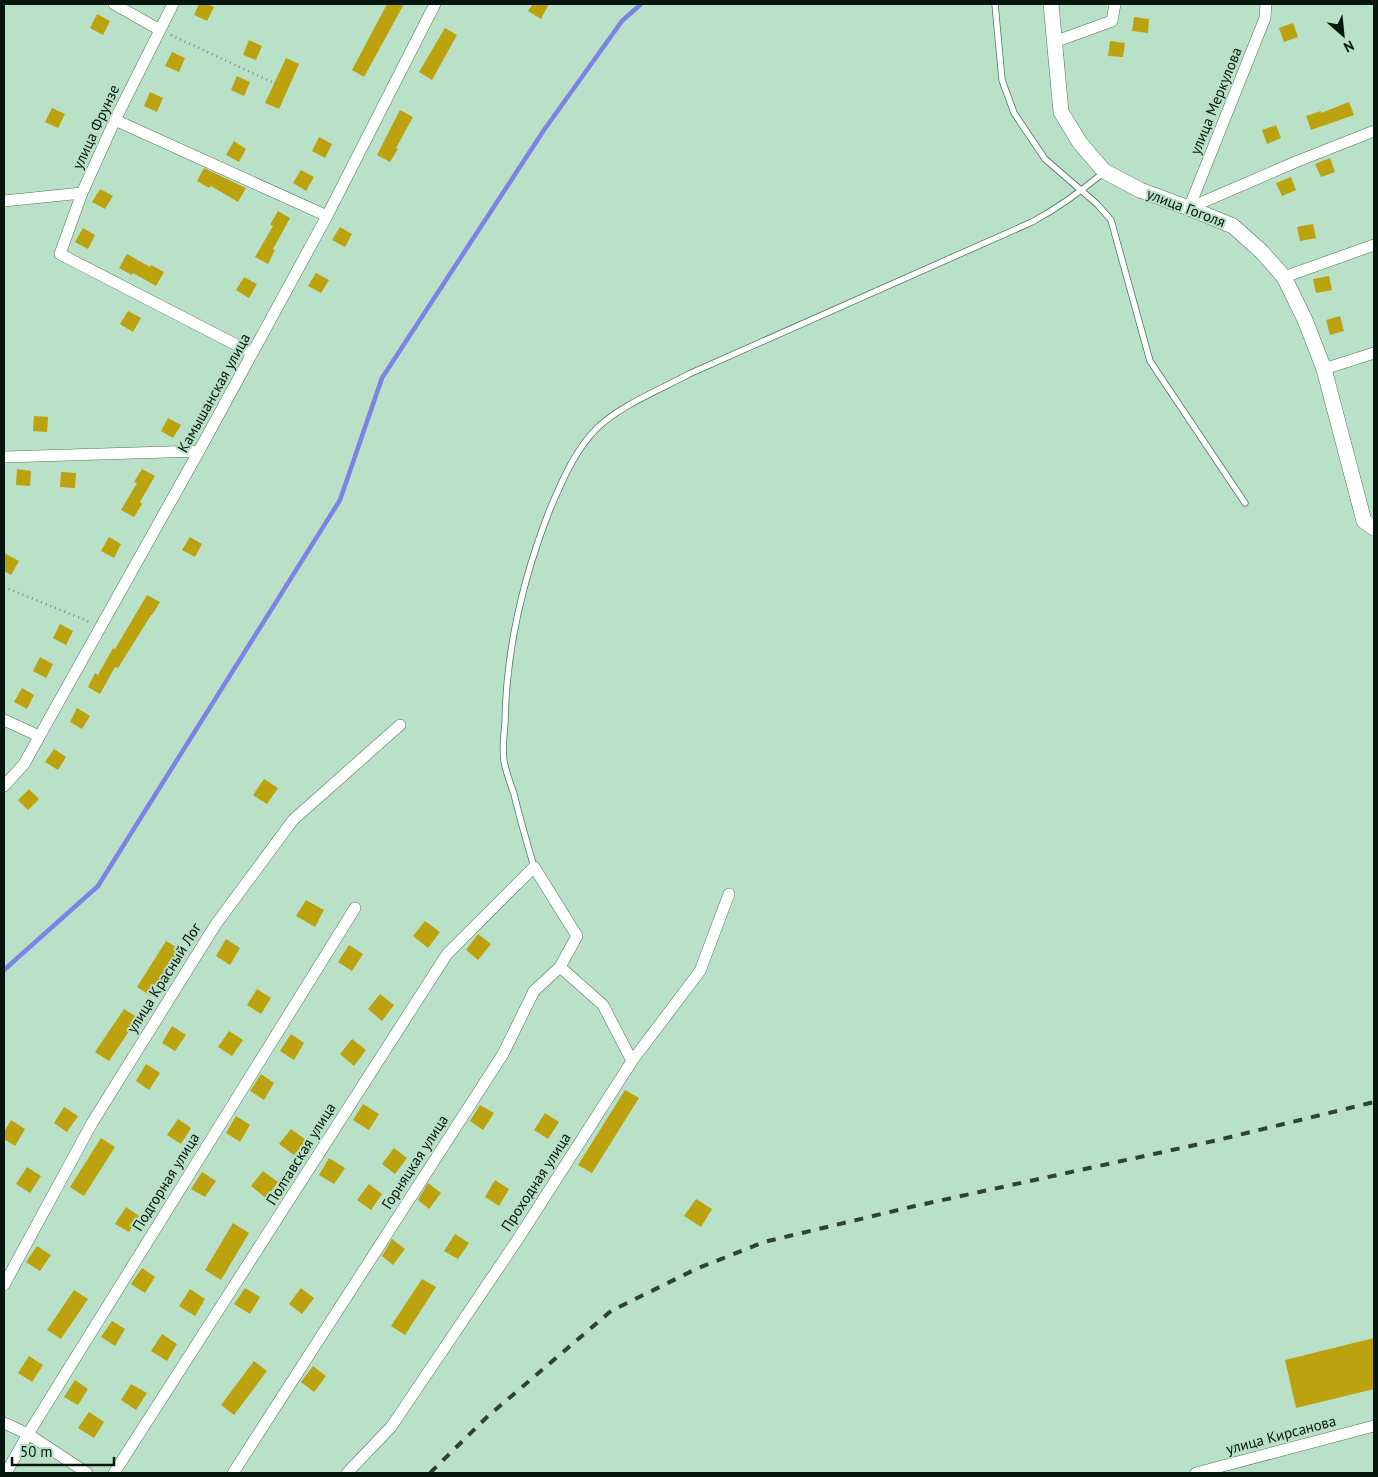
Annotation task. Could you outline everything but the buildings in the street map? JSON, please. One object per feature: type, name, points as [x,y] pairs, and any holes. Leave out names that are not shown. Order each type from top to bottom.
[{"type":"street","points":[[114,4],[160,30]]},
{"type":"street","name":"улица Фрунзе","points":[[4,201],[82,193],[115,120],[173,4]]},
{"type":"street","name":"Камышанская улица","points":[[4,786],[24,764],[199,451],[327,216],[435,4]]},
{"type":"street","name":"улица Гоголя","points":[[1051,4],[1061,112],[1080,143],[1104,171],[1140,190],[1233,226],[1262,252],[1284,277],[1305,320],[1324,369],[1364,521],[1374,528]]},
{"type":"street","points":[[1054,42],[1112,21],[1115,4]]},
{"type":"street","name":"улица Меркулова","points":[[1189,208],[1265,18],[1266,4]]},
{"type":"street","points":[[1265,18],[1273,4]]},
{"type":"street","points":[[115,120],[327,216]]},
{"type":"street","points":[[1189,208],[1298,161],[1374,131]]},
{"type":"street","points":[[82,193],[60,254],[252,353]]},
{"type":"street","points":[[1284,277],[1374,245]]},
{"type":"street","points":[[1324,369],[1374,353]]},
{"type":"street","points":[[4,457],[199,451]]},
{"type":"street","points":[[4,720],[39,736]]},
{"type":"street","name":"улица Красный Лог","points":[[4,1285],[92,1123],[216,924],[293,820],[400,725]]},
{"type":"street","name":"Горняцкая улица","points":[[233,1473],[503,1054],[534,992],[560,967],[577,936],[534,867]]},
{"type":"street","name":"Полтавская улица","points":[[114,1473],[447,954],[534,867]]},
{"type":"street","name":"Проходная улица","points":[[347,1473],[392,1427],[516,1242],[632,1061],[700,971],[729,894]]},
{"type":"street","name":"Подгорная улица","points":[[6,1473],[190,1170],[355,908]]},
{"type":"street","points":[[560,967],[603,1004],[632,1061]]},
{"type":"street","points":[[4,1423],[28,1434],[87,1473]]},
{"type":"street","name":"улица Кирсанова","points":[[1196,1473],[1374,1426]]},
{"type":"lane","points":[[995,4],[1002,80],[1014,113],[1045,159],[1097,204],[1111,220],[1150,360],[1245,503]]},
{"type":"lane","points":[[534,867],[504,760],[509,654],[522,594],[536,545],[562,481],[583,445],[597,428],[617,412],[689,374],[1018,228],[1059,207],[1082,191],[1104,171]]},
{"type":"path","points":[[160,30],[276,84]]},
{"type":"path","points":[[4,587],[101,626]]},
{"type":"waterway","points":[[4,970],[98,886],[340,500],[382,378],[544,130],[622,21],[641,4]]},
{"type":"railway","points":[[430,1473],[487,1417],[611,1311],[696,1269],[764,1242],[915,1206],[1218,1140],[1374,1102]]}]
